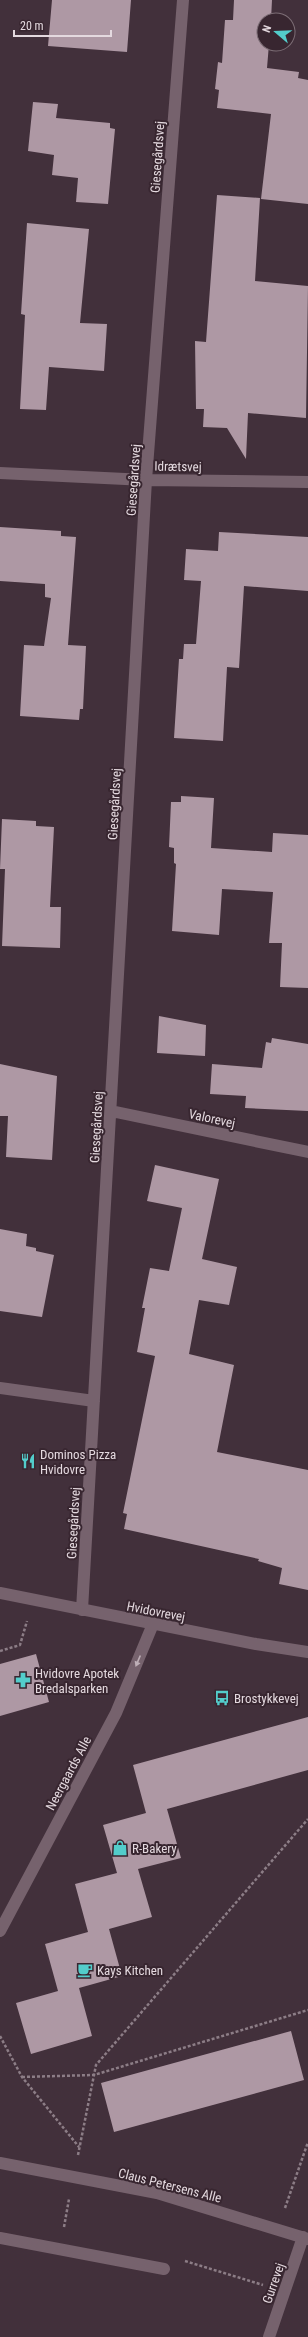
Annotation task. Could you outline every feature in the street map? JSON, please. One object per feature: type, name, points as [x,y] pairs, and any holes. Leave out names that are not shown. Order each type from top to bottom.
[{"type":"street","name":"Giesegårdsvej","points":[[82,1610],[146,480],[183,0]]},
{"type":"street","name":"Idrætsvej","points":[[0,473],[146,480],[308,482]]},
{"type":"street","name":"Valorevej","points":[[110,1111],[308,1152]]},
{"type":"street","points":[[0,1388],[94,1401]]},
{"type":"street","name":"Hvidovrevej","points":[[0,1593],[152,1624],[308,1652]]},
{"type":"street","name":"Neergaards Alle","points":[[0,1931],[116,1713],[152,1624]]},
{"type":"street","name":"Claus Petersens Alle","points":[[0,2163],[157,2193],[305,2238]]},
{"type":"street","points":[[0,2238],[164,2269]]},
{"type":"street","name":"Gurrevej","points":[[269,2337],[284,2292],[305,2238]]},
{"type":"path","points":[[0,1651],[20,1645],[33,1600]]},
{"type":"path","points":[[60,2250],[96,2065],[308,1819]]},
{"type":"path","points":[[22,2077],[94,2075],[308,2010]]},
{"type":"path","points":[[0,2036],[22,2077],[80,2147]]},
{"type":"path","points":[[278,2230],[308,2142]]},
{"type":"path","points":[[164,2269],[179,2259],[284,2292]]},
{"type":"building","points":[[52,0],[131,0],[127,52],[48,46]]},
{"type":"building","points":[[234,0],[272,0],[271,12],[256,12],[256,52],[268,52],[267,68],[299,72],[298,78],[308,80],[308,204],[261,199],[271,114],[217,108],[219,90],[215,89],[218,62],[222,63],[225,20],[233,20]]},
{"type":"building","points":[[33,102],[58,104],[56,118],[110,123],[110,128],[115,129],[108,204],[76,202],[78,178],[52,175],[54,155],[28,151]]},
{"type":"building","points":[[217,195],[260,198],[255,281],[308,286],[306,418],[248,413],[246,459],[227,428],[203,427],[204,409],[196,409],[195,341],[206,342]]},
{"type":"building","points":[[27,223],[89,229],[80,323],[107,324],[104,371],[49,367],[46,410],[20,409],[25,315],[21,314]]},
{"type":"building","points":[[0,527],[61,531],[61,536],[76,537],[68,645],[86,646],[83,709],[80,709],[79,720],[20,716],[24,645],[44,646],[51,598],[45,597],[45,584],[0,581]]},
{"type":"building","points":[[219,532],[308,537],[308,591],[244,586],[239,668],[227,667],[223,741],[174,738],[179,659],[183,659],[184,644],[196,644],[201,581],[184,580],[186,549],[218,551]]},
{"type":"building","points":[[181,796],[214,798],[211,848],[272,852],[273,833],[308,835],[308,988],[280,987],[282,943],[269,943],[273,892],[222,889],[219,935],[172,931],[176,864],[174,863],[174,848],[169,847],[171,802],[181,802]]},
{"type":"building","points":[[2,819],[36,821],[36,826],[54,827],[50,907],[61,907],[60,948],[2,946],[5,869],[0,869]]},
{"type":"building","points":[[159,1016],[206,1025],[205,1056],[157,1053]]},
{"type":"building","points":[[272,1038],[308,1044],[308,1111],[245,1108],[246,1096],[210,1094],[212,1064],[262,1068],[266,1042],[271,1043]]},
{"type":"building","points":[[0,1064],[57,1076],[52,1160],[6,1157],[8,1116],[0,1116]]},
{"type":"building","points":[[155,1165],[219,1179],[202,1259],[237,1267],[229,1305],[199,1300],[189,1354],[234,1365],[217,1452],[308,1470],[308,1590],[279,1584],[282,1568],[258,1561],[259,1559],[124,1529],[127,1514],[123,1513],[155,1356],[137,1352],[145,1308],[142,1308],[150,1268],[169,1271],[182,1208],[147,1201]]},
{"type":"building","points":[[0,1229],[27,1234],[26,1246],[36,1248],[36,1251],[54,1255],[42,1317],[0,1311]]},
{"type":"building","points":[[36,1654],[49,1702],[0,1716],[0,1664]]},
{"type":"building","points":[[308,1717],[308,1770],[167,1809],[181,1858],[138,1869],[152,1917],[109,1929],[122,1976],[79,1988],[92,2036],[31,2054],[16,2003],[58,1991],[45,1944],[88,1932],[75,1884],[117,1873],[103,1825],[146,1813],[133,1765]]},
{"type":"building","points":[[291,2031],[304,2080],[114,2132],[101,2083]]},
{"type":"place","name":"Dominos Pizza Hvidovre","points":[[28,1461]]},
{"type":"place","name":"Hvidovre Apotek Bredalsparken","points":[[23,1680]]},
{"type":"place","name":"Brostykkevej","points":[[222,1698]]},
{"type":"place","name":"R-Bakery","points":[[120,1848]]},
{"type":"place","name":"Kays Kitchen","points":[[85,1970]]}]
